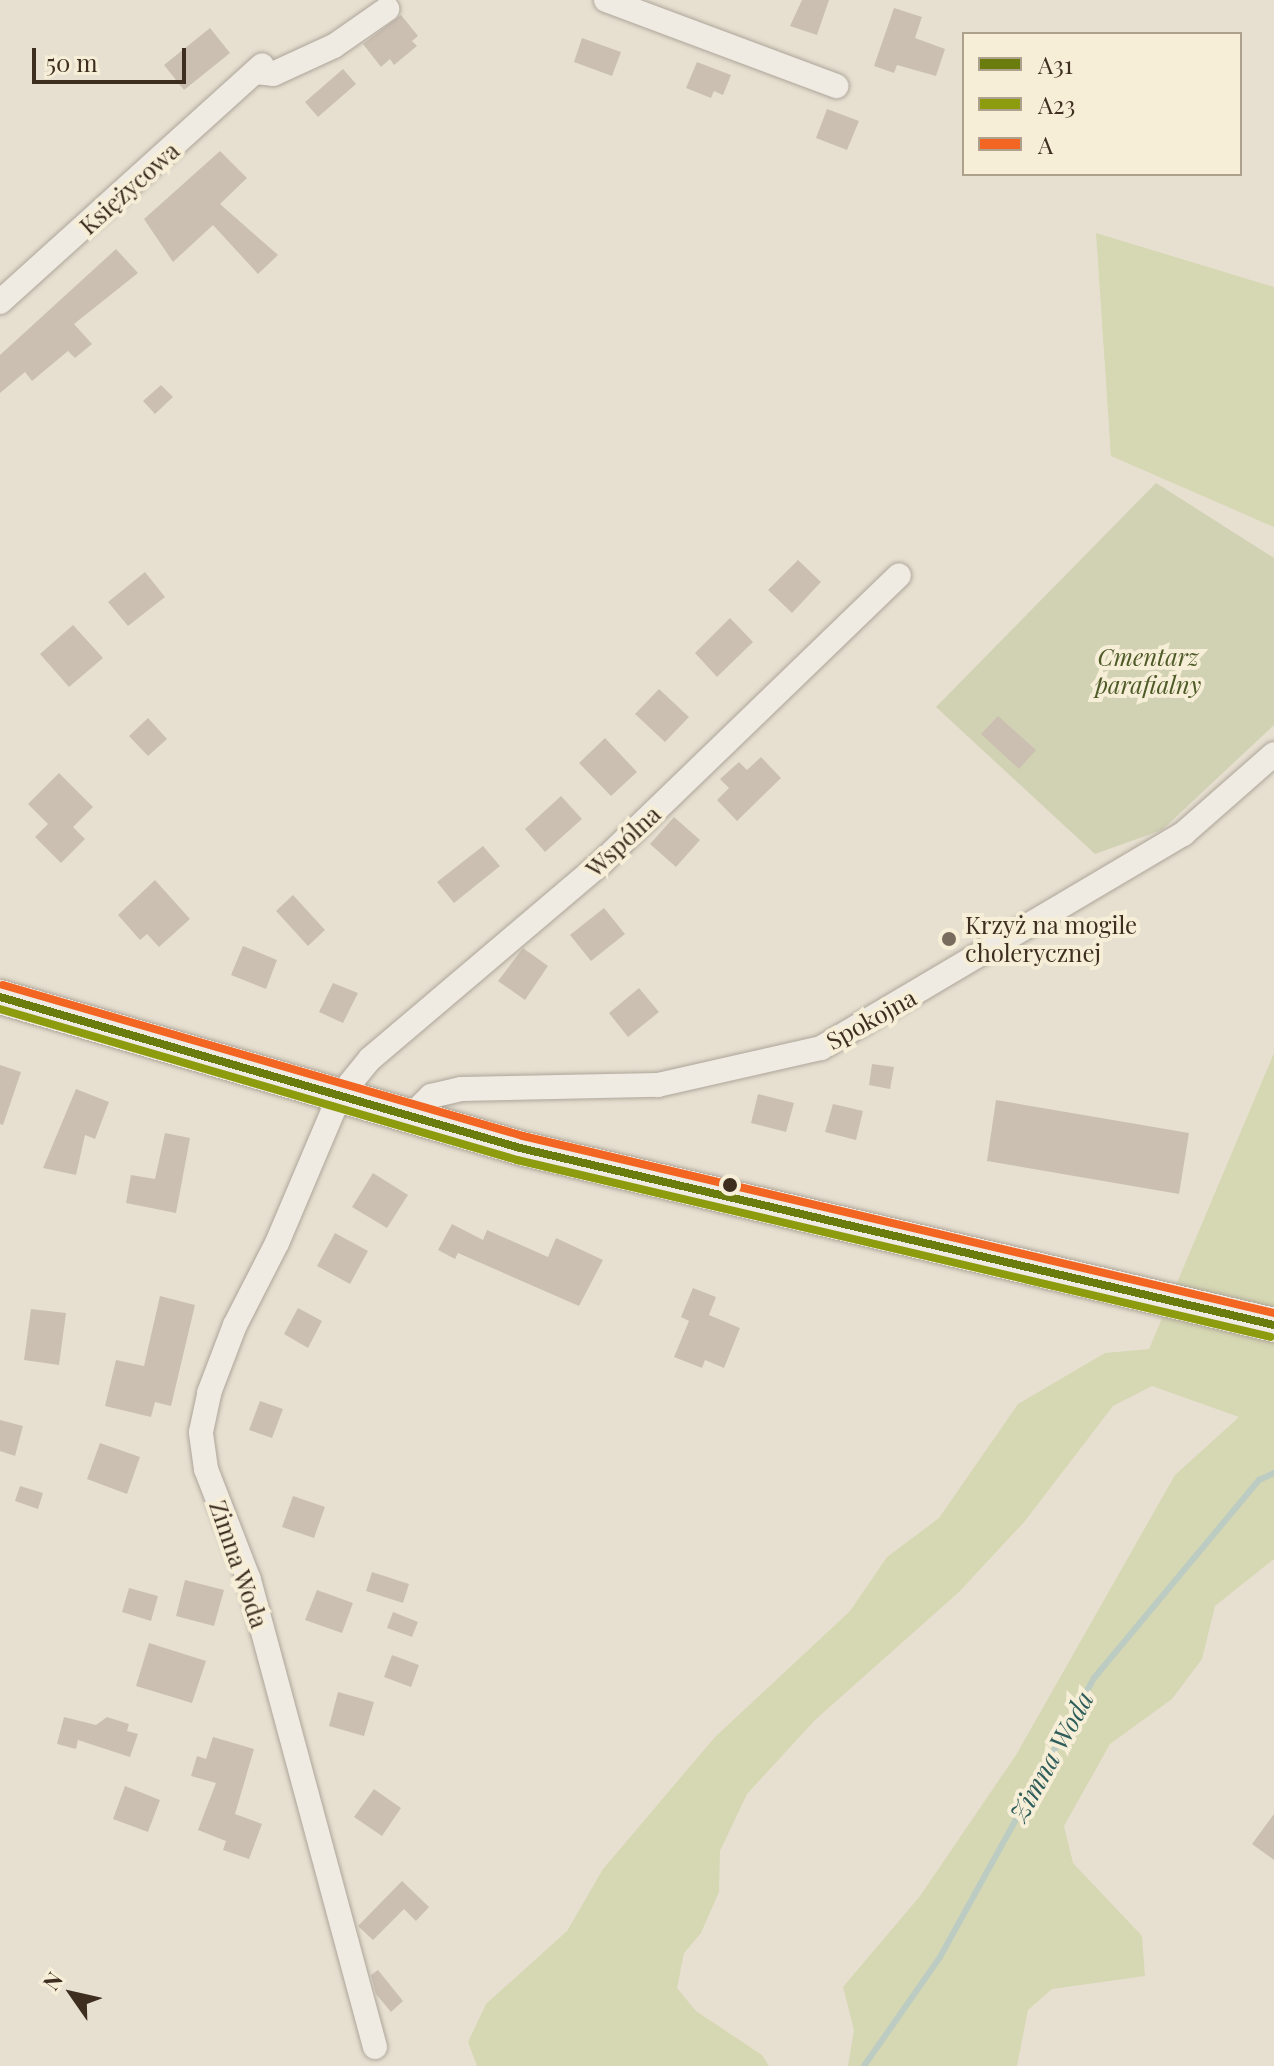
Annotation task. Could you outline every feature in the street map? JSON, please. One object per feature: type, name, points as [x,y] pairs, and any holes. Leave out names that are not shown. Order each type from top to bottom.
[{"type":"main road","points":[[0,997],[410,1117],[741,1202],[1274,1325]]},
{"type":"street","points":[[606,0],[836,86]]},
{"type":"street","name":"Księżycowa","points":[[0,302],[258,68],[273,74],[334,46],[387,9]]},
{"type":"street","name":"Wspólna","points":[[339,1097],[370,1059],[601,863],[899,575]]},
{"type":"street","name":"Spokojna","points":[[410,1117],[431,1096],[461,1089],[658,1085],[821,1048],[1183,834],[1274,754]]},
{"type":"street","name":"Zimna Woda","points":[[339,1097],[277,1243],[235,1325],[201,1432],[206,1469],[249,1580],[375,2047]]},
{"type":"green space","points":[[1096,233],[1274,287],[1274,527],[1111,456]]},
{"type":"green space","name":"Cmentarz parafialny","points":[[1156,483],[1274,558],[1274,725],[1162,830],[1095,854],[936,707]]},
{"type":"green space","points":[[1274,1053],[1274,1559],[1215,1606],[1202,1659],[1172,1699],[1110,1744],[1064,1826],[1073,1863],[1142,1936],[1145,1976],[1052,1989],[1028,2010],[1017,2066],[848,2066],[854,2030],[843,1987],[920,1896],[1016,1755],[1175,1475],[1239,1417],[1152,1386],[1113,1406],[1025,1521],[959,1592],[815,1720],[747,1794],[720,1851],[719,1892],[701,1933],[684,1953],[677,1988],[696,2011],[762,2055],[769,2066],[477,2066],[468,2042],[486,2004],[567,1931],[603,1869],[715,1737],[850,1611],[887,1557],[939,1518],[1018,1404],[1105,1353],[1149,1349]]},
{"type":"building","points":[[802,0],[829,0],[817,35],[790,26]]},
{"type":"building","points":[[894,8],[922,17],[915,38],[945,49],[936,76],[897,65],[894,73],[874,66]]},
{"type":"building","points":[[401,15],[418,36],[412,41],[417,46],[394,65],[390,59],[381,67],[363,44]]},
{"type":"building","points":[[210,28],[230,53],[184,90],[164,65]]},
{"type":"building","points":[[582,38],[621,52],[612,76],[574,62]]},
{"type":"building","points":[[697,62],[731,75],[723,95],[714,91],[711,98],[686,88]]},
{"type":"building","points":[[343,69],[356,84],[318,117],[305,102]]},
{"type":"building","points":[[827,109],[859,121],[847,150],[816,138]]},
{"type":"building","points":[[220,151],[247,178],[220,204],[278,255],[258,274],[213,225],[173,262],[144,219]]},
{"type":"building","points":[[116,249],[138,273],[74,324],[92,344],[75,358],[68,351],[32,381],[25,372],[0,393],[0,355]]},
{"type":"building","points":[[161,385],[173,397],[155,414],[143,401]]},
{"type":"building","points":[[798,560],[821,582],[792,613],[768,590]]},
{"type":"building","points":[[145,572],[165,597],[128,626],[108,602]]},
{"type":"building","points":[[730,618],[753,642],[717,677],[695,653]]},
{"type":"building","points":[[73,625],[103,658],[69,687],[40,654]]},
{"type":"building","points":[[659,689],[689,717],[665,742],[635,714]]},
{"type":"building","points":[[998,716],[1036,750],[1019,769],[981,734]]},
{"type":"building","points":[[148,718],[167,739],[148,756],[129,736]]},
{"type":"building","points":[[605,738],[637,772],[611,796],[579,763]]},
{"type":"building","points":[[761,757],[781,778],[737,821],[717,800],[729,788],[720,779],[739,762],[747,770]]},
{"type":"building","points":[[59,773],[93,807],[73,827],[85,839],[61,863],[35,837],[48,824],[28,804]]},
{"type":"building","points":[[561,796],[582,819],[545,852],[525,829]]},
{"type":"building","points":[[674,817],[700,840],[676,867],[650,844]]},
{"type":"building","points":[[483,846],[500,866],[454,903],[437,882]]},
{"type":"building","points":[[155,880],[190,919],[159,947],[147,934],[140,940],[118,915]]},
{"type":"building","points":[[293,895],[325,930],[308,946],[276,911]]},
{"type":"building","points":[[604,908],[625,934],[591,961],[570,935]]},
{"type":"building","points":[[243,946],[277,960],[266,989],[231,975]]},
{"type":"building","points":[[523,948],[548,966],[525,1000],[498,981]]},
{"type":"building","points":[[333,983],[358,993],[343,1023],[319,1012]]},
{"type":"building","points":[[639,988],[659,1012],[628,1037],[609,1013]]},
{"type":"building","points":[[872,1064],[894,1067],[890,1089],[869,1085]]},
{"type":"building","points":[[0,1065],[21,1072],[3,1125],[0,1124]]},
{"type":"building","points":[[76,1089],[109,1102],[95,1139],[85,1135],[76,1175],[43,1168]]},
{"type":"building","points":[[758,1094],[794,1103],[786,1132],[751,1123]]},
{"type":"building","points":[[996,1100],[1189,1133],[1179,1194],[987,1161]]},
{"type":"building","points":[[833,1104],[863,1111],[856,1140],[825,1132]]},
{"type":"building","points":[[165,1133],[190,1138],[176,1213],[126,1203],[131,1175],[155,1179]]},
{"type":"building","points":[[373,1173],[408,1195],[387,1228],[352,1207]]},
{"type":"building","points":[[452,1224],[483,1240],[487,1230],[548,1257],[556,1238],[603,1260],[579,1306],[458,1253],[455,1259],[438,1250]]},
{"type":"building","points":[[335,1233],[368,1251],[350,1284],[317,1266]]},
{"type":"building","points":[[693,1288],[716,1297],[709,1315],[740,1328],[724,1368],[705,1360],[702,1368],[674,1357],[689,1321],[681,1317]]},
{"type":"building","points":[[160,1296],[195,1305],[171,1406],[155,1402],[151,1417],[105,1406],[116,1360],[144,1366]]},
{"type":"building","points":[[298,1308],[322,1321],[308,1348],[284,1334]]},
{"type":"building","points":[[31,1309],[66,1313],[59,1365],[24,1360]]},
{"type":"building","points":[[260,1401],[283,1409],[272,1438],[249,1430]]},
{"type":"building","points":[[0,1420],[23,1426],[15,1456],[0,1451]]},
{"type":"building","points":[[100,1443],[140,1457],[127,1494],[87,1479]]},
{"type":"building","points":[[20,1486],[43,1493],[38,1509],[15,1501]]},
{"type":"building","points":[[293,1496],[325,1507],[314,1538],[282,1527]]},
{"type":"building","points":[[372,1572],[409,1584],[403,1603],[366,1591]]},
{"type":"building","points":[[185,1580],[224,1590],[214,1626],[176,1616]]},
{"type":"building","points":[[129,1588],[158,1596],[151,1621],[122,1612]]},
{"type":"building","points":[[317,1590],[353,1603],[342,1633],[305,1620]]},
{"type":"building","points":[[393,1612],[418,1622],[412,1637],[387,1628]]},
{"type":"building","points":[[149,1643],[206,1661],[192,1703],[136,1686]]},
{"type":"building","points":[[392,1655],[419,1665],[411,1687],[384,1677]]},
{"type":"building","points":[[338,1692],[374,1702],[364,1736],[329,1726]]},
{"type":"building","points":[[64,1717],[96,1725],[107,1717],[129,1724],[127,1731],[138,1734],[130,1757],[78,1740],[76,1749],[57,1744]]},
{"type":"building","points":[[213,1737],[254,1749],[235,1814],[262,1824],[249,1859],[223,1850],[226,1841],[198,1830],[216,1783],[191,1776],[197,1756],[206,1759]]},
{"type":"building","points":[[125,1786],[160,1800],[148,1832],[113,1819]]},
{"type":"building","points":[[374,1789],[401,1808],[382,1836],[354,1817]]},
{"type":"building","points":[[1274,1814],[1274,1860],[1252,1844]]},
{"type":"building","points":[[402,1881],[429,1907],[416,1921],[404,1909],[373,1940],[358,1926]]},
{"type":"building","points":[[378,1970],[403,2001],[391,2012],[376,1994],[371,1975]]},
{"type":"waterway","name":"Zimna Woda","points":[[864,2066],[940,1957],[1094,1678],[1259,1480],[1274,1473]]},
{"type":"transit line","name":"A","points":[[3,985],[523,1136],[1274,1313]]},
{"type":"transit line","name":"A31","points":[[0,997],[520,1148],[1274,1325]]},
{"type":"transit line","name":"A23","points":[[0,1009],[517,1160],[1271,1337]]},
{"type":"place","name":"Krzyż na mogile cholerycznej","points":[[949,939]]}]
